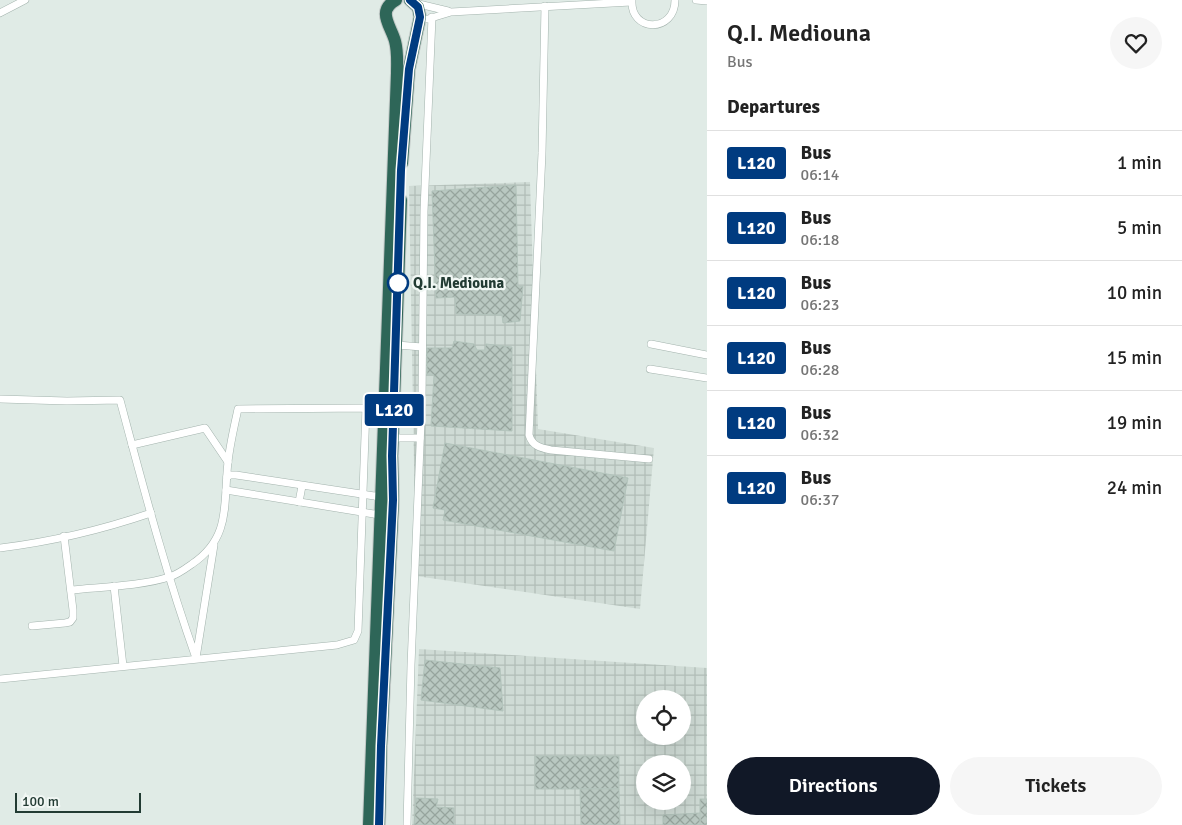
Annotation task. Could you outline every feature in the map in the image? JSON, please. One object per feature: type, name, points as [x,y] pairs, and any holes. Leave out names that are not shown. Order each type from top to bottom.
[{"type":"highway","points":[[370,825],[397,73],[396,43],[386,18],[386,12],[394,1]]},
{"type":"highway","points":[[379,825],[393,500],[393,438],[401,170],[409,69],[420,12],[412,2]]},
{"type":"highway","points":[[391,28],[402,33],[408,32],[418,23]]},
{"type":"street","points":[[0,13],[25,0]]},
{"type":"street","points":[[418,23],[451,12],[631,1],[632,11],[637,18],[644,23],[653,25],[668,20],[673,14],[675,0]]},
{"type":"street","points":[[696,0],[707,0]]},
{"type":"street","points":[[412,2],[451,12]]},
{"type":"street","points":[[545,6],[542,153],[529,435],[532,442],[538,447],[551,450],[649,458]]},
{"type":"street","points":[[407,825],[410,674],[420,438],[424,211],[432,17]]},
{"type":"street","points":[[651,344],[707,355]]},
{"type":"street","points":[[397,345],[422,347]]},
{"type":"street","points":[[650,369],[707,378]]},
{"type":"street","points":[[0,399],[120,400],[151,513],[196,658]]},
{"type":"street","points":[[0,679],[337,645],[354,640],[358,631],[366,408],[238,409],[228,462],[224,515],[214,544],[196,658]]},
{"type":"street","points":[[132,446],[205,428],[228,462]]},
{"type":"street","points":[[393,438],[420,438]]},
{"type":"street","points":[[227,476],[236,475],[381,498]]},
{"type":"street","points":[[299,502],[302,486]]},
{"type":"street","points":[[226,490],[380,514]]},
{"type":"street","points":[[0,548],[43,541],[151,513]]},
{"type":"street","points":[[32,626],[65,623],[72,620],[74,610],[64,536]]},
{"type":"street","points":[[70,590],[114,586],[170,577],[199,559],[214,544]]},
{"type":"street","points":[[114,586],[123,666]]},
{"type":"shaded area","points":[[530,182],[538,429],[654,448],[640,609],[416,576],[409,186]]},
{"type":"shaded area","points":[[419,649],[707,668],[707,825],[412,825]]},
{"type":"building","points":[[516,185],[518,287],[523,286],[520,321],[503,323],[502,315],[456,314],[455,297],[436,298],[432,191]]},
{"type":"building","points":[[454,341],[474,344],[477,350],[485,350],[486,344],[512,347],[512,431],[431,426],[434,375],[427,375],[427,348],[452,348]]},
{"type":"building","points":[[445,443],[628,478],[614,551],[443,520],[445,510],[433,508]]},
{"type":"building","points":[[425,660],[500,668],[503,711],[421,700]]},
{"type":"building","points":[[535,756],[619,756],[619,789],[535,789]]},
{"type":"building","points":[[580,789],[619,789],[620,825],[581,825]]},
{"type":"building","points":[[416,798],[438,799],[436,807],[454,808],[454,825],[414,825]]},
{"type":"building","points":[[700,799],[707,799],[707,825],[700,825]]},
{"type":"building","points":[[700,813],[700,825],[663,825],[663,815]]},
{"type":"bus line","name":"L120","points":[[379,825],[393,500],[392,456],[397,345],[401,170],[409,69],[420,17],[418,7],[410,0]]},
{"type":"place","name":"Q.I. Mediouna","points":[[398,283]]}]
